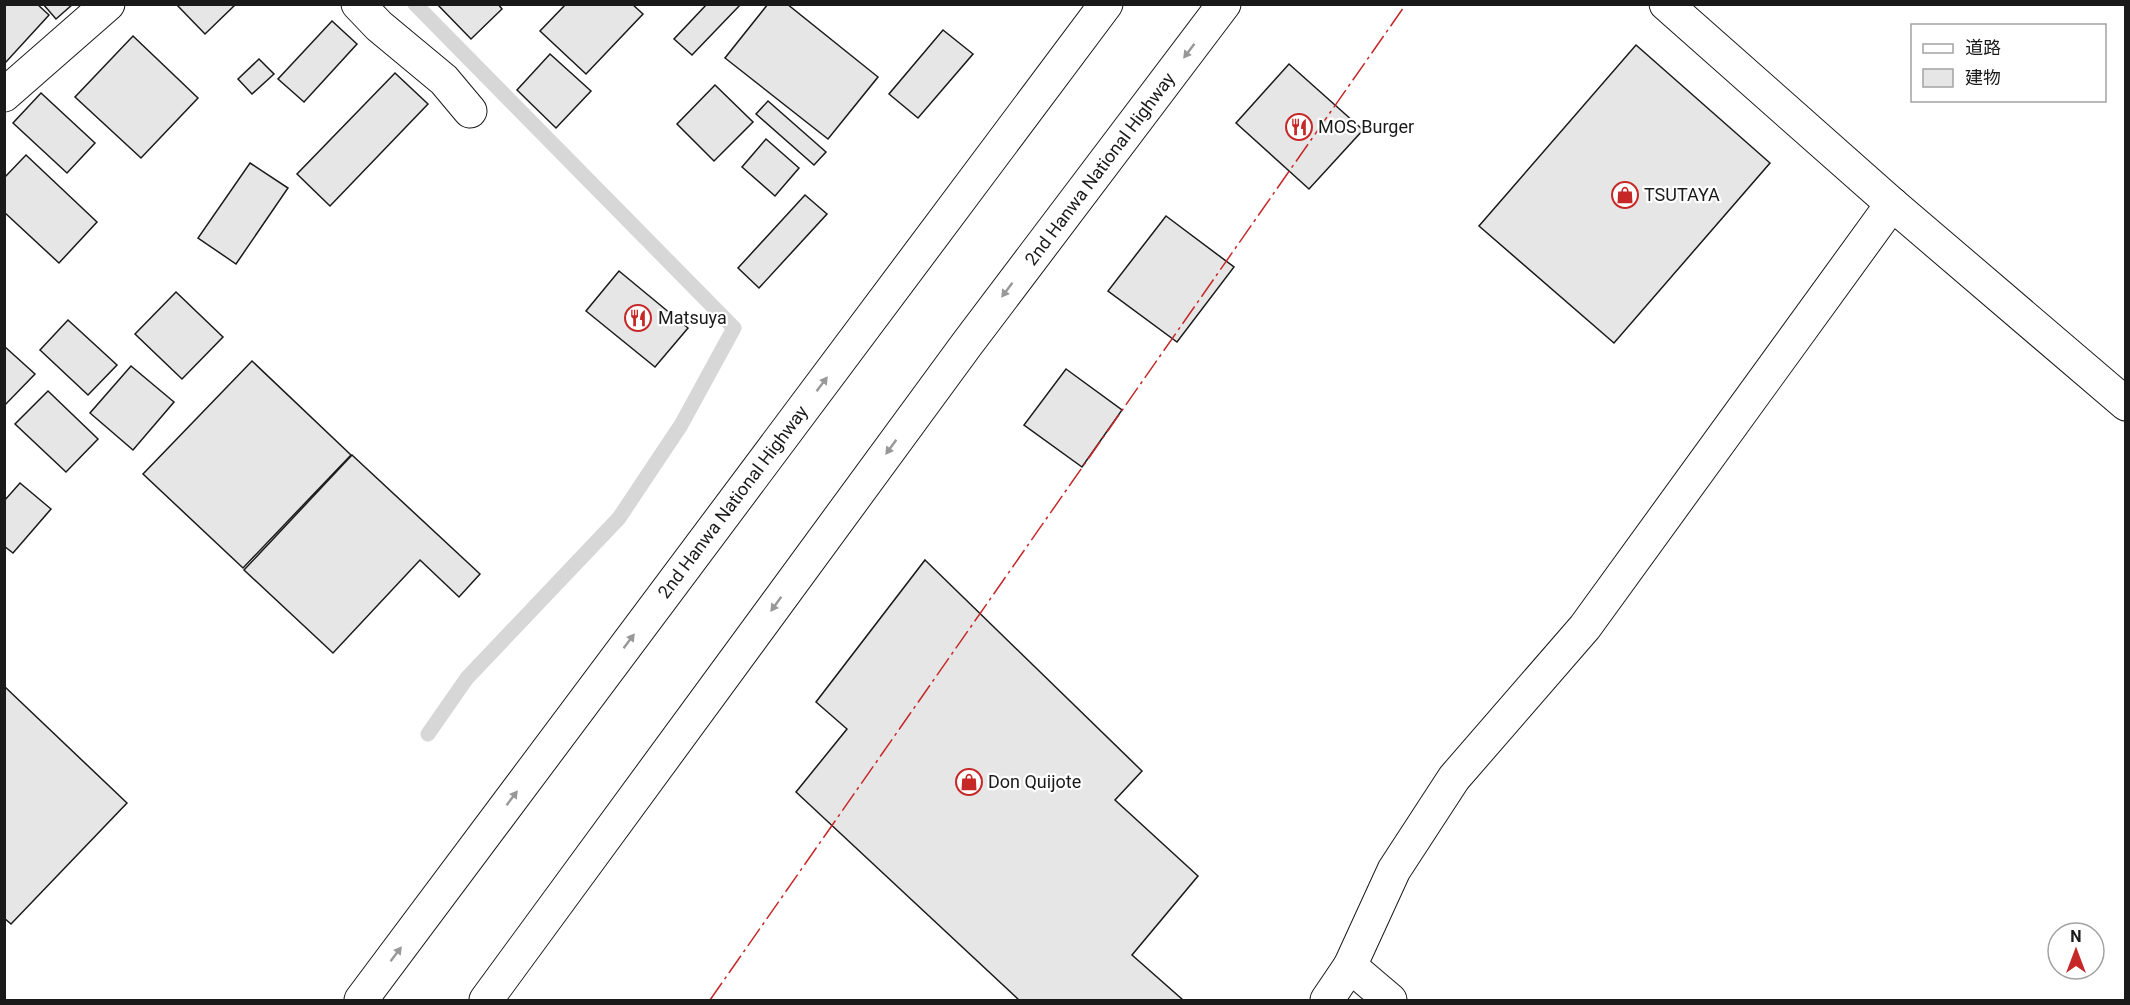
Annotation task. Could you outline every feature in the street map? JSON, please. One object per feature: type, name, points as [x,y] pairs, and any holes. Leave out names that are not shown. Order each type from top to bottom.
[{"type":"main road","points":[[4,95],[108,4]]},
{"type":"main road","points":[[358,4],[379,26],[444,80],[470,111]]},
{"type":"main road","name":"2nd Hanwa National Highway","points":[[361,1000],[1106,4]]},
{"type":"main road","name":"2nd Hanwa National Highway","points":[[486,1000],[959,354],[1224,4]]},
{"type":"main road","points":[[1666,4],[1892,204],[2126,404]]},
{"type":"main road","points":[[1327,1000],[1350,966],[1394,870],[1454,778],[1585,627],[1892,204]]},
{"type":"main road","points":[[1350,966],[1390,1000]]},
{"type":"building","points":[[4,4],[37,4],[49,15],[6,62],[4,60]]},
{"type":"building","points":[[43,4],[73,4],[56,19]]},
{"type":"building","points":[[176,4],[236,4],[205,34]]},
{"type":"building","points":[[437,4],[498,4],[502,9],[471,39]]},
{"type":"building","points":[[566,4],[632,4],[643,14],[586,74],[540,31]]},
{"type":"building","points":[[707,4],[741,4],[692,55],[674,39]]},
{"type":"building","points":[[768,4],[787,4],[878,77],[828,139],[725,58]]},
{"type":"building","points":[[332,21],[357,44],[304,102],[278,79]]},
{"type":"building","points":[[943,30],[973,54],[918,118],[889,94]]},
{"type":"building","points":[[133,36],[198,98],[141,158],[75,97]]},
{"type":"building","name":"TSUTAYA","points":[[1636,45],[1770,163],[1614,343],[1479,226]]},
{"type":"building","points":[[550,54],[591,91],[556,128],[517,90]]},
{"type":"building","points":[[259,59],[274,74],[252,94],[238,79]]},
{"type":"building","name":"MOS Burger","points":[[1289,64],[1363,130],[1309,189],[1236,123]]},
{"type":"building","points":[[395,73],[428,104],[330,206],[297,174]]},
{"type":"building","points":[[715,85],[753,122],[714,161],[677,124]]},
{"type":"building","points":[[41,93],[95,143],[67,173],[13,123]]},
{"type":"building","points":[[768,101],[826,152],[814,165],[756,114]]},
{"type":"building","points":[[766,139],[799,168],[775,196],[742,167]]},
{"type":"building","points":[[26,155],[97,222],[59,263],[4,212],[4,178]]},
{"type":"building","points":[[250,163],[288,188],[236,264],[198,238]]},
{"type":"building","points":[[805,195],[827,214],[759,288],[738,268]]},
{"type":"building","points":[[1166,216],[1234,267],[1177,342],[1108,291]]},
{"type":"building","points":[[619,271],[688,328],[655,367],[586,311]]},
{"type":"building","points":[[176,292],[223,337],[182,379],[135,334]]},
{"type":"building","points":[[68,320],[117,365],[88,395],[40,350]]},
{"type":"building","points":[[4,346],[35,374],[4,406]]},
{"type":"building","points":[[252,361],[351,455],[243,568],[143,474]]},
{"type":"building","points":[[131,366],[174,402],[133,450],[90,413]]},
{"type":"building","points":[[1066,369],[1122,410],[1082,467],[1024,425]]},
{"type":"building","points":[[48,391],[98,439],[66,472],[15,424]]},
{"type":"building","points":[[352,455],[480,574],[459,597],[420,560],[333,653],[244,570]]},
{"type":"building","points":[[20,483],[51,509],[13,553],[4,546],[4,501]]},
{"type":"building","name":"Don Quijote","points":[[925,560],[1142,771],[1115,800],[1198,876],[1132,955],[1183,1000],[1019,1000],[796,792],[847,729],[816,702]]},
{"type":"building","points":[[4,686],[127,803],[11,924],[4,918]]},
{"type":"waterway","points":[[415,4],[734,328],[681,425],[619,518],[467,678],[428,734]]},
{"type":"power","points":[[710,1000],[1406,4]]},
{"type":"place","name":"MOS Burger","points":[[1299,127]]},
{"type":"place","name":"TSUTAYA","points":[[1625,195]]},
{"type":"place","name":"Matsuya","points":[[638,318]]},
{"type":"place","name":"Don Quijote","points":[[969,782]]}]
